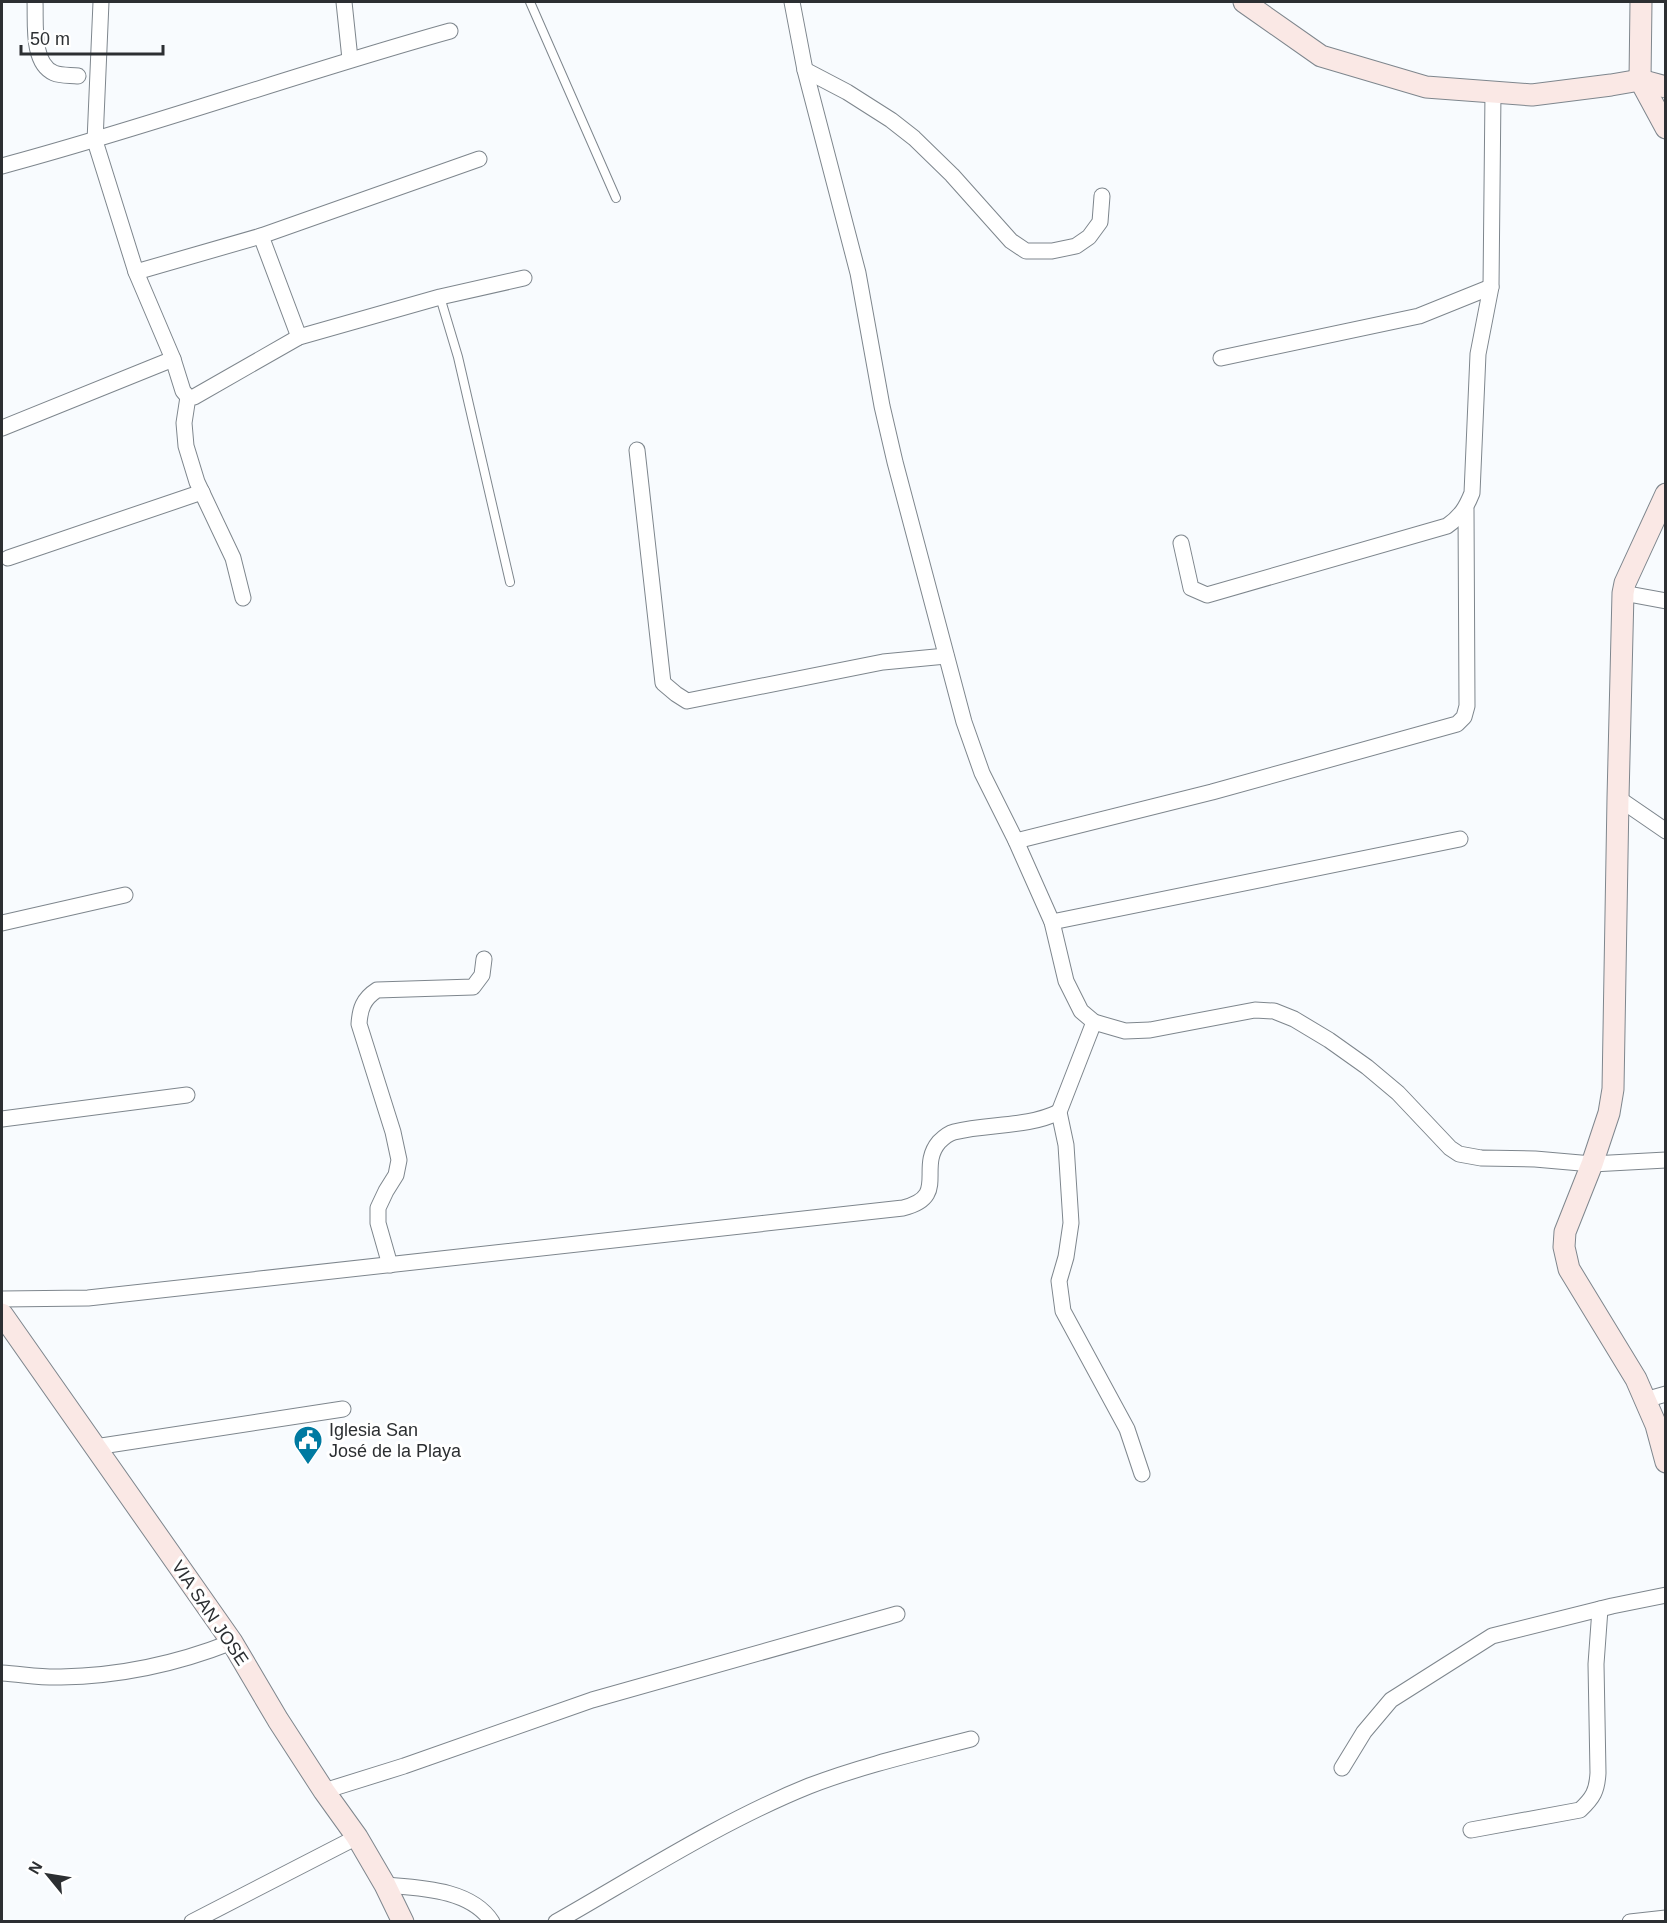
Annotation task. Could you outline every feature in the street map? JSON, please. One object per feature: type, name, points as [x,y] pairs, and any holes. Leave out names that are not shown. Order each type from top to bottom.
[{"type":"street","points":[[35,2],[38,52],[44,65],[55,73],[78,76]]},
{"type":"street","points":[[101,2],[95,141],[136,272],[173,359],[183,391],[188,397],[184,423],[186,446],[202,492],[233,558],[243,598]]},
{"type":"street","points":[[344,2],[350,59]]},
{"type":"street","points":[[792,2],[805,70],[858,273],[892,451],[964,722],[982,773],[1016,841],[1052,922],[1066,981],[1081,1011],[1094,1022],[1125,1031],[1150,1030],[1254,1010],[1274,1011],[1303,1024],[1367,1067],[1398,1093],[1449,1148],[1460,1154],[1481,1158],[1535,1159],[1592,1164],[1665,1160]]},
{"type":"street","points":[[1244,2],[1321,56],[1426,87],[1532,94],[1640,80],[1665,87]]},
{"type":"street","points":[[1641,2],[1640,80],[1665,128]]},
{"type":"street","points":[[2,166],[95,141],[350,59],[450,31]]},
{"type":"street","points":[[805,70],[847,92],[891,120],[914,138],[1011,241],[1026,251],[1052,251],[1076,246],[1089,237],[1100,222],[1102,196]]},
{"type":"street","points":[[1016,841],[1212,792],[1457,724],[1464,717],[1467,706],[1466,510],[1472,493],[1478,354],[1491,287],[1493,92]]},
{"type":"street","points":[[136,272],[261,236],[479,159]]},
{"type":"street","points":[[261,236],[299,337]]},
{"type":"street","points":[[188,397],[194,397],[299,337],[440,297],[524,278]]},
{"type":"street","points":[[1221,358],[1419,316],[1491,287]]},
{"type":"street","points":[[2,428],[173,359]]},
{"type":"street","points":[[638,450],[663,683],[676,694],[687,701],[883,662],[946,656]]},
{"type":"street","points":[[8,558],[202,492]]},
{"type":"street","points":[[1665,494],[1625,583],[1623,593],[1617,798],[1613,1089],[1609,1113],[1592,1164],[1564,1232],[1564,1248],[1569,1269],[1636,1379],[1655,1397],[1656,1425],[1665,1462]]},
{"type":"street","points":[[1181,543],[1191,588],[1207,595],[1448,526],[1466,510]]},
{"type":"street","points":[[1623,593],[1665,601]]},
{"type":"street","points":[[1617,798],[1665,831]]},
{"type":"street","points":[[1052,922],[1460,839]]},
{"type":"street","points":[[2,923],[125,895]]},
{"type":"street","points":[[390,1265],[378,1223],[378,1208],[396,1175],[399,1160],[393,1132],[359,1024],[360,1011],[367,997],[377,990],[473,987],[482,975],[484,959]]},
{"type":"street","points":[[1094,1022],[1059,1112],[1066,1145],[1071,1222],[1066,1257],[1059,1281],[1063,1311],[1127,1429],[1142,1474]]},
{"type":"street","points":[[2,1119],[187,1095]]},
{"type":"street","points":[[2,1299],[88,1298],[903,1208],[919,1204],[928,1195],[933,1154],[939,1142],[952,1132],[1044,1119],[1059,1112]]},
{"type":"street","name":"VIA SAN JOSE","points":[[2,1314],[232,1642],[324,1791],[357,1837],[403,1922]]},
{"type":"street","points":[[95,1447],[343,1409]]},
{"type":"street","points":[[1342,1768],[1364,1732],[1391,1700],[1492,1636],[1665,1595]]},
{"type":"street","points":[[1471,1830],[1580,1810],[1591,1800],[1596,1791],[1598,1773],[1596,1664],[1600,1609]]},
{"type":"street","points":[[324,1791],[404,1766],[592,1700],[897,1614]]},
{"type":"street","points":[[2,1673],[61,1677],[112,1672],[167,1663],[232,1642]]},
{"type":"street","points":[[556,1922],[751,1812],[810,1786],[970,1739]]},
{"type":"street","points":[[192,1922],[357,1837]]},
{"type":"street","points":[[385,1885],[424,1888],[461,1898],[486,1912],[492,1922]]},
{"type":"street","points":[[1630,1922],[1665,1918]]},
{"type":"lane","points":[[530,2],[616,198]]},
{"type":"lane","points":[[440,297],[458,357],[510,582]]},
{"type":"place","name":"Iglesia San José de la Playa","points":[[308,1466]]}]
